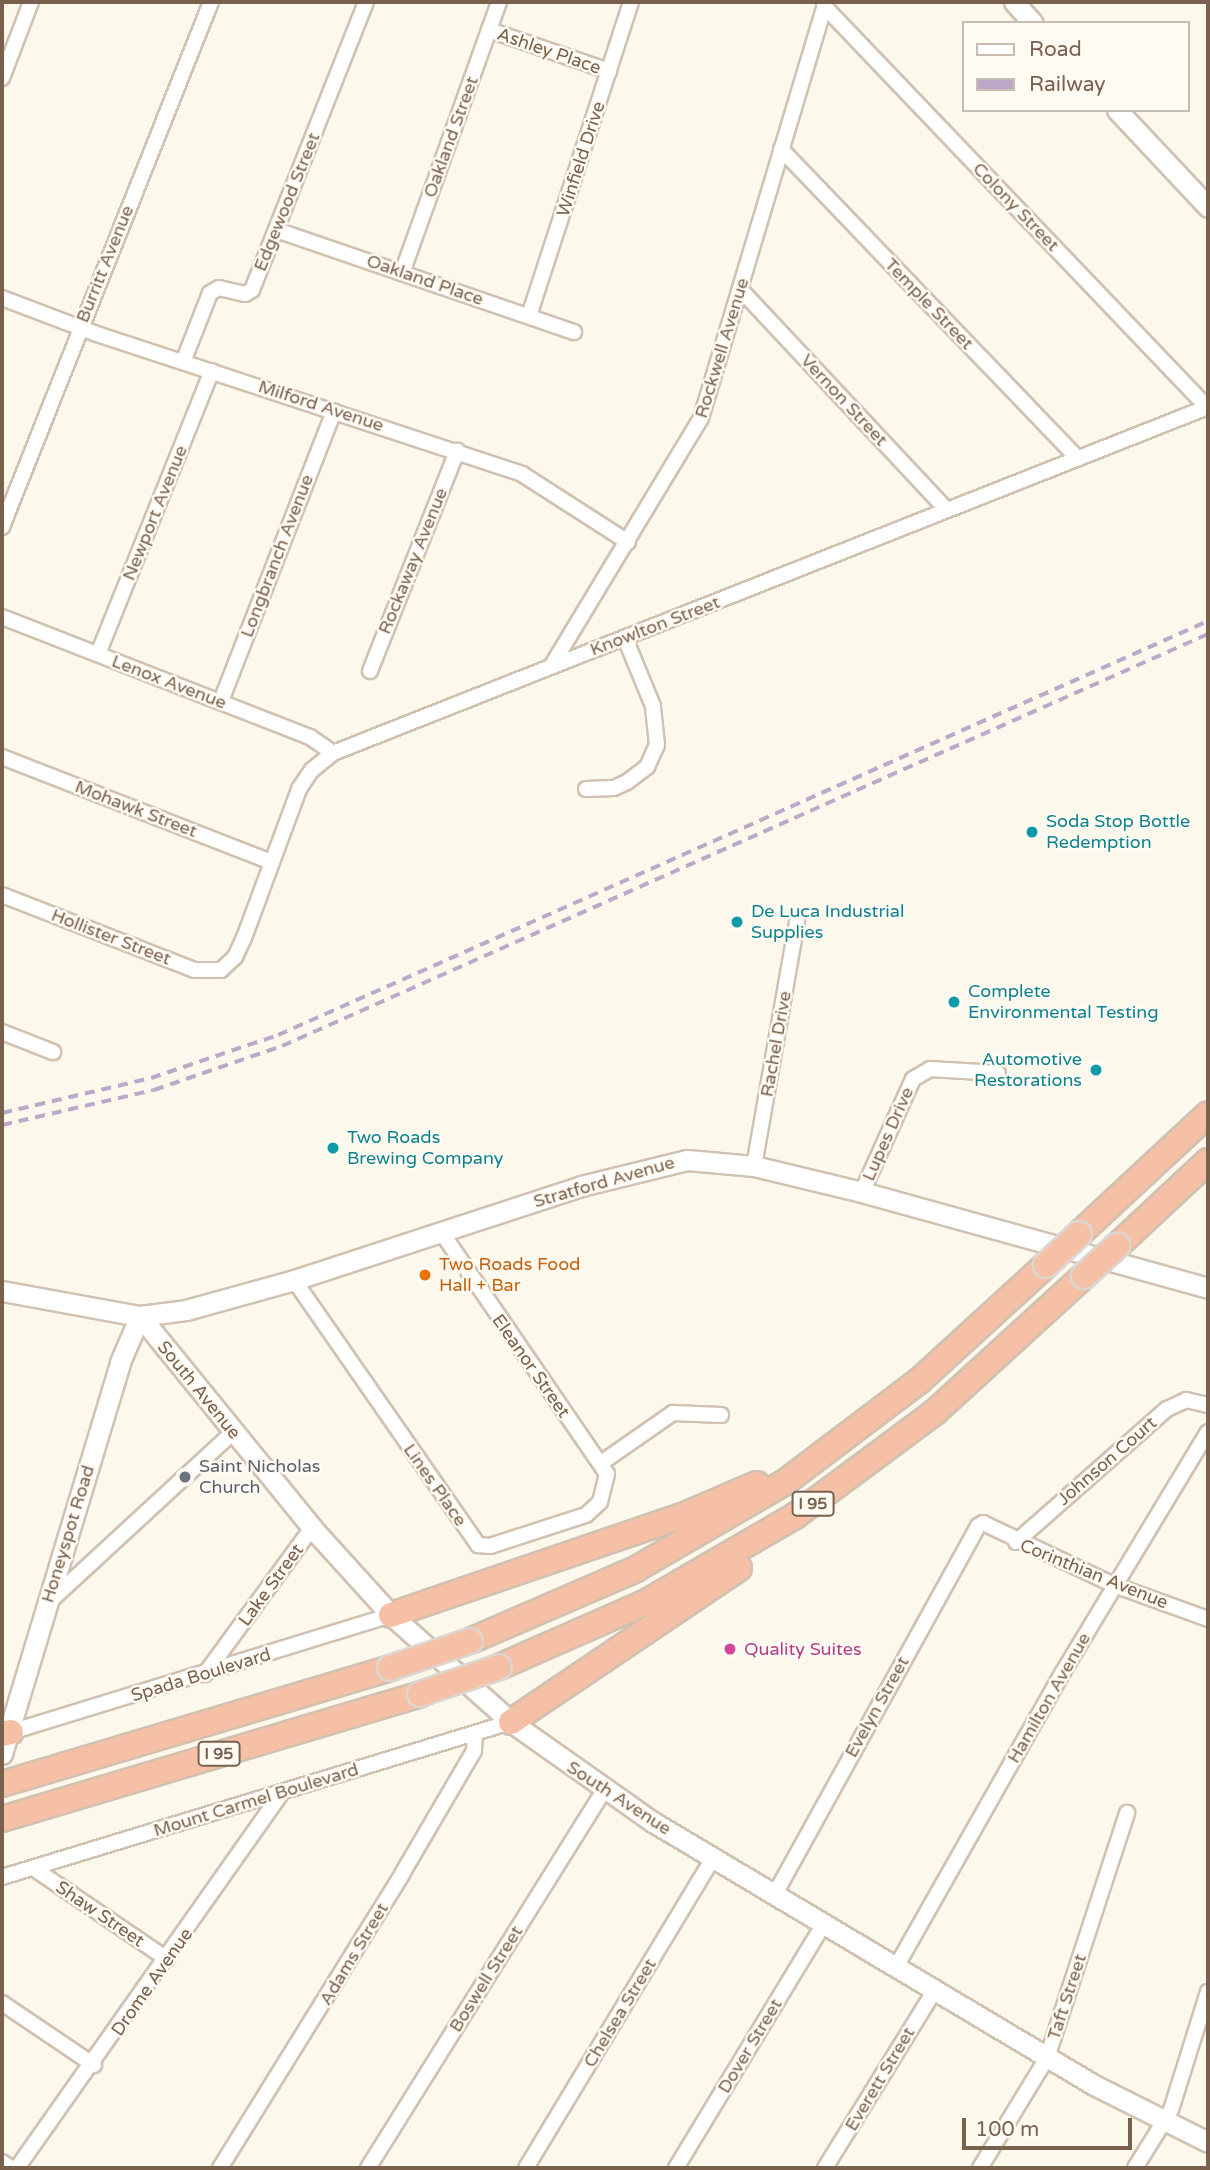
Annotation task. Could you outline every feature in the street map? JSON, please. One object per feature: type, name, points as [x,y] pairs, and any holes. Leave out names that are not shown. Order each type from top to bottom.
[{"type":"highway","name":"I 95","points":[[2,1784],[390,1668],[470,1641],[596,1589],[710,1529],[792,1477],[887,1407],[1046,1265],[1208,1114]]},
{"type":"highway","name":"I 95","points":[[10,1817],[420,1694],[499,1667],[606,1622],[702,1573],[795,1516],[901,1440],[1208,1161]]},
{"type":"highway","points":[[391,1615],[729,1497],[887,1407]]},
{"type":"highway","points":[[510,1722],[770,1546],[822,1508],[901,1440]]},
{"type":"main road","points":[[1014,2],[1032,21]]},
{"type":"main road","points":[[1118,112],[1208,207]]},
{"type":"main road","name":"Stratford Avenue","points":[[2,1291],[140,1315],[201,1307],[654,1165],[687,1160],[754,1166],[862,1192],[1208,1288]]},
{"type":"main road","name":"South Avenue","points":[[140,1315],[312,1528],[391,1615],[510,1722],[604,1790],[713,1858],[1046,2058],[1208,2142]]},
{"type":"main road","name":"Honeyspot Road","points":[[5,1740],[124,1348],[140,1315]]},
{"type":"street","points":[[2,78],[31,2]]},
{"type":"street","name":"Burritt Avenue","points":[[2,527],[211,2]]},
{"type":"street","name":"Edgewood Street","points":[[183,362],[210,293],[219,288],[250,292],[366,2]]},
{"type":"street","name":"Oakland Street","points":[[402,273],[499,2]]},
{"type":"street","name":"Winfield Drive","points":[[529,316],[631,2]]},
{"type":"street","name":"Rockwell Avenue","points":[[552,665],[693,436],[741,290],[825,4]]},
{"type":"street","name":"Colony Street","points":[[825,4],[1208,407]]},
{"type":"street","name":"Ashley Place","points":[[489,30],[609,71]]},
{"type":"street","name":"Temple Street","points":[[781,149],[1078,459]]},
{"type":"street","name":"Oakland Place","points":[[276,230],[574,332]]},
{"type":"street","name":"Vernon Street","points":[[741,290],[947,510]]},
{"type":"street","name":"Milford Avenue","points":[[2,298],[80,328],[522,474],[628,542]]},
{"type":"street","name":"Newport Avenue","points":[[99,654],[212,371]]},
{"type":"street","name":"Knowlton Street","points":[[221,970],[239,950],[303,782],[333,753],[1208,407]]},
{"type":"street","name":"Longbranch Avenue","points":[[221,701],[334,411]]},
{"type":"street","name":"Rockaway Avenue","points":[[370,671],[457,451]]},
{"type":"street","name":"Lenox Avenue","points":[[2,617],[310,737],[333,753]]},
{"type":"street","points":[[586,789],[614,788],[633,779],[647,766],[657,745],[653,706],[625,638]]},
{"type":"street","name":"Mohawk Street","points":[[2,757],[271,862]]},
{"type":"street","name":"Hollister Street","points":[[2,895],[194,970],[221,970]]},
{"type":"street","name":"Rachel Drive","points":[[754,1166],[797,922]]},
{"type":"street","points":[[2,1032],[53,1052]]},
{"type":"street","name":"Lupes Drive","points":[[862,1192],[913,1079],[930,1069],[998,1073]]},
{"type":"street","name":"Eleanor Street","points":[[441,1232],[601,1463]]},
{"type":"street","name":"Lines Place","points":[[294,1280],[478,1545],[490,1546],[586,1515],[600,1502],[606,1486],[601,1463]]},
{"type":"street","name":"Johnson Court","points":[[1016,1542],[1167,1409],[1186,1401],[1208,1405]]},
{"type":"street","points":[[601,1463],[673,1413],[720,1415]]},
{"type":"street","points":[[46,1605],[233,1432]]},
{"type":"street","name":"Hamilton Avenue","points":[[896,1967],[1114,1585],[1208,1432]]},
{"type":"street","name":"Corinthian Avenue","points":[[983,1523],[1016,1542],[1114,1585],[1208,1619]]},
{"type":"street","name":"Evelyn Street","points":[[775,1894],[983,1523]]},
{"type":"street","name":"Lake Street","points":[[205,1675],[312,1528]]},
{"type":"street","name":"Spada Boulevard","points":[[5,1740],[391,1615]]},
{"type":"street","name":"Mount Carmel Boulevard","points":[[2,1877],[510,1722]]},
{"type":"street","name":"Adams Street","points":[[220,2168],[409,1863],[474,1751],[475,1734]]},
{"type":"street","name":"Boswell Street","points":[[368,2168],[604,1790]]},
{"type":"street","name":"Drome Avenue","points":[[17,2168],[94,2065],[282,1792]]},
{"type":"street","name":"Taft Street","points":[[981,2168],[1046,2058],[1127,1813]]},
{"type":"street","name":"Chelsea Street","points":[[526,2168],[713,1858]]},
{"type":"street","name":"Shaw Street","points":[[33,1868],[167,1959]]},
{"type":"street","name":"Dover Street","points":[[676,2168],[824,1924]]},
{"type":"street","name":"Everett Street","points":[[825,2168],[934,1990]]},
{"type":"street","points":[[1135,2168],[1166,2122],[1208,1992]]},
{"type":"street","points":[[2,2003],[94,2065]]},
{"type":"street","points":[[2,2162],[11,2168]]},
{"type":"railway","points":[[2,1113],[151,1078],[278,1035],[1208,621]]},
{"type":"railway","points":[[2,1125],[154,1090],[282,1046],[1208,634]]},
{"type":"place","name":"Soda Stop Bottle Redemption","points":[[1032,832]]},
{"type":"place","name":"De Luca Industrial Supplies","points":[[737,922]]},
{"type":"place","name":"Complete Environmental Testing","points":[[954,1002]]},
{"type":"place","name":"Automotive Restorations","points":[[1096,1070]]},
{"type":"place","name":"Two Roads Brewing Company","points":[[333,1148]]},
{"type":"place","name":"Two Roads Food Hall + Bar","points":[[425,1275]]},
{"type":"place","name":"Saint Nicholas Church","points":[[185,1477]]},
{"type":"place","name":"Quality Suites","points":[[730,1649]]}]
